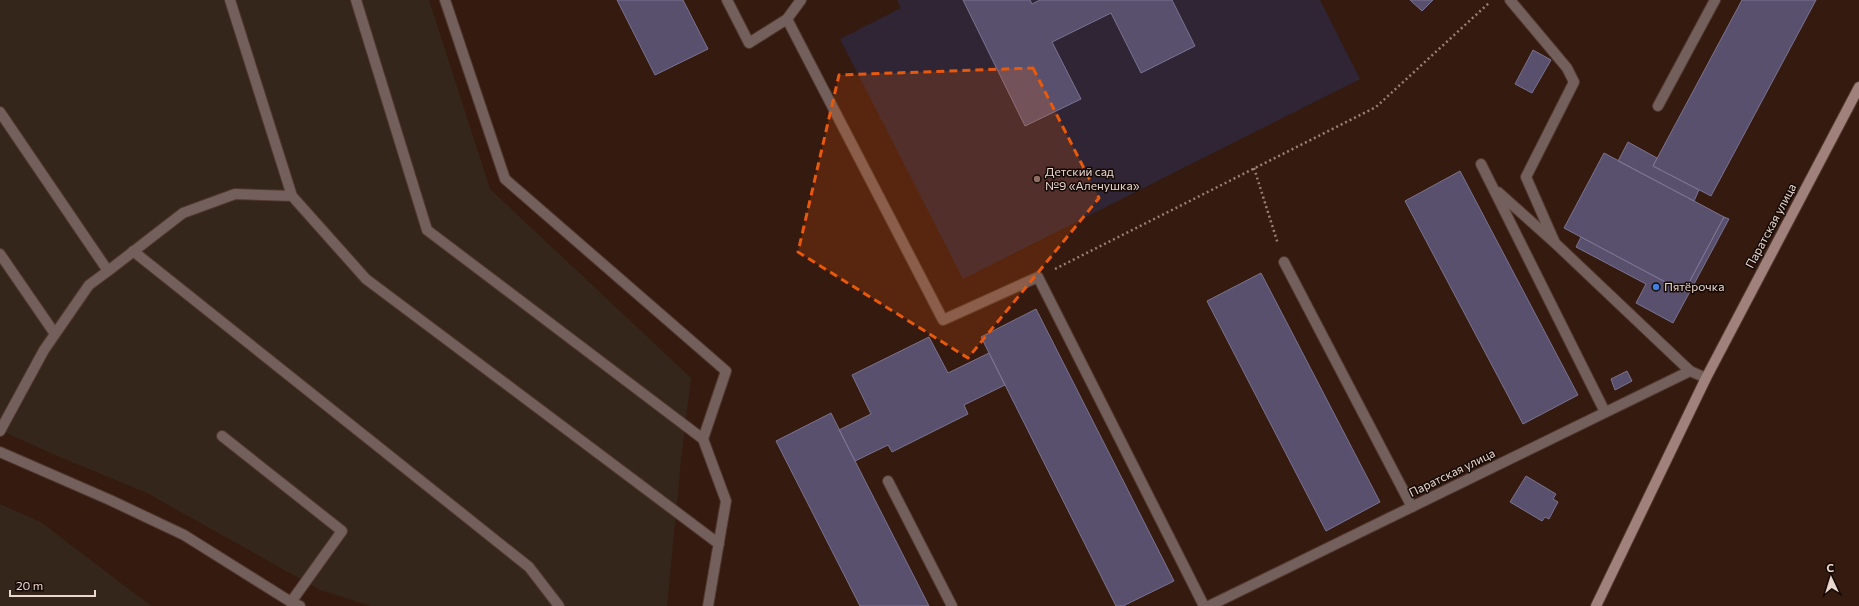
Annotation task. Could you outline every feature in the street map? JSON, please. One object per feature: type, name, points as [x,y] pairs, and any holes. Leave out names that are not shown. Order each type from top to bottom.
[{"type":"main road","name":"Паратская улица","points":[[1596,606],[1706,378],[1859,87]]},
{"type":"street","points":[[230,0],[292,196],[366,279],[719,544]]},
{"type":"street","points":[[356,0],[427,230],[703,439],[726,501],[708,606]]},
{"type":"street","points":[[445,0],[505,179],[726,371],[703,439]]},
{"type":"street","points":[[727,0],[749,43],[787,19],[801,0]]},
{"type":"street","points":[[1510,0],[1567,68],[1574,82],[1526,177],[1555,243]]},
{"type":"street","points":[[1658,106],[1715,0]]},
{"type":"street","points":[[787,19],[944,320],[1038,277],[1204,606]]},
{"type":"street","points":[[0,112],[108,270]]},
{"type":"street","points":[[1481,164],[1494,187],[1605,412]]},
{"type":"street","points":[[1494,187],[1690,370],[1706,378]]},
{"type":"street","points":[[0,431],[2,418],[44,350],[88,285],[182,214],[235,194],[292,196]]},
{"type":"street","points":[[133,251],[529,567],[560,606]]},
{"type":"street","points":[[0,254],[55,334]]},
{"type":"street","points":[[1284,262],[1412,507]]},
{"type":"street","name":"Паратская улица","points":[[1209,606],[1690,370]]},
{"type":"street","points":[[0,452],[110,500],[184,535],[296,604],[342,531],[222,436]]},
{"type":"street","points":[[888,481],[952,606]]},
{"type":"path","points":[[1038,277],[1376,107],[1492,0]]},
{"type":"path","points":[[1254,168],[1284,262]]},
{"type":"highlighted area","points":[[1033,68],[1099,198],[968,358],[798,252],[839,75]]},
{"type":"shaded area","points":[[0,0],[429,0],[490,189],[691,378],[681,460],[667,606],[371,606],[320,590],[147,493],[55,455],[0,430]]},
{"type":"shaded area","name":"Детский сад №9 «Аленушка»","points":[[897,0],[1320,0],[1360,79],[963,279],[840,39],[901,8]]},
{"type":"shaded area","points":[[0,504],[42,523],[151,606],[0,606]]},
{"type":"building","points":[[617,0],[683,0],[708,49],[655,75]]},
{"type":"building","points":[[963,0],[1030,0],[1032,4],[1040,0],[1172,0],[1195,46],[1141,73],[1111,13],[1052,42],[1081,99],[1025,126]]},
{"type":"building","points":[[1410,0],[1433,0],[1422,11]]},
{"type":"building","points":[[1742,0],[1816,0],[1711,196],[1653,166]]},
{"type":"building","points":[[1533,50],[1551,60],[1532,93],[1515,84]]},
{"type":"building","points":[[1628,142],[1657,158],[1653,166],[1699,190],[1694,201],[1618,161]]},
{"type":"building","points":[[1604,153],[1724,217],[1684,292],[1564,228]]},
{"type":"building","points":[[1460,171],[1578,395],[1523,424],[1405,201]]},
{"type":"building","points":[[1724,217],[1729,219],[1673,323],[1636,303],[1646,284],[1576,247],[1581,237],[1684,292]]},
{"type":"building","points":[[1261,273],[1380,502],[1326,531],[1207,301]]},
{"type":"building","points":[[1036,309],[1174,581],[1123,606],[1116,606],[981,337]]},
{"type":"building","points":[[929,337],[948,373],[989,353],[1005,385],[964,405],[968,414],[892,452],[888,445],[855,461],[839,430],[871,414],[852,375]]},
{"type":"building","points":[[1627,371],[1632,381],[1615,390],[1611,379]]},
{"type":"building","points":[[831,413],[929,606],[860,606],[776,441]]},
{"type":"building","points":[[1526,476],[1556,494],[1553,499],[1558,502],[1549,519],[1545,517],[1542,521],[1510,502]]},
{"type":"place","name":"Детский сад №9 «Аленушка»","points":[[1037,179]]},
{"type":"place","name":"Пятёрочка","points":[[1656,287]]}]
